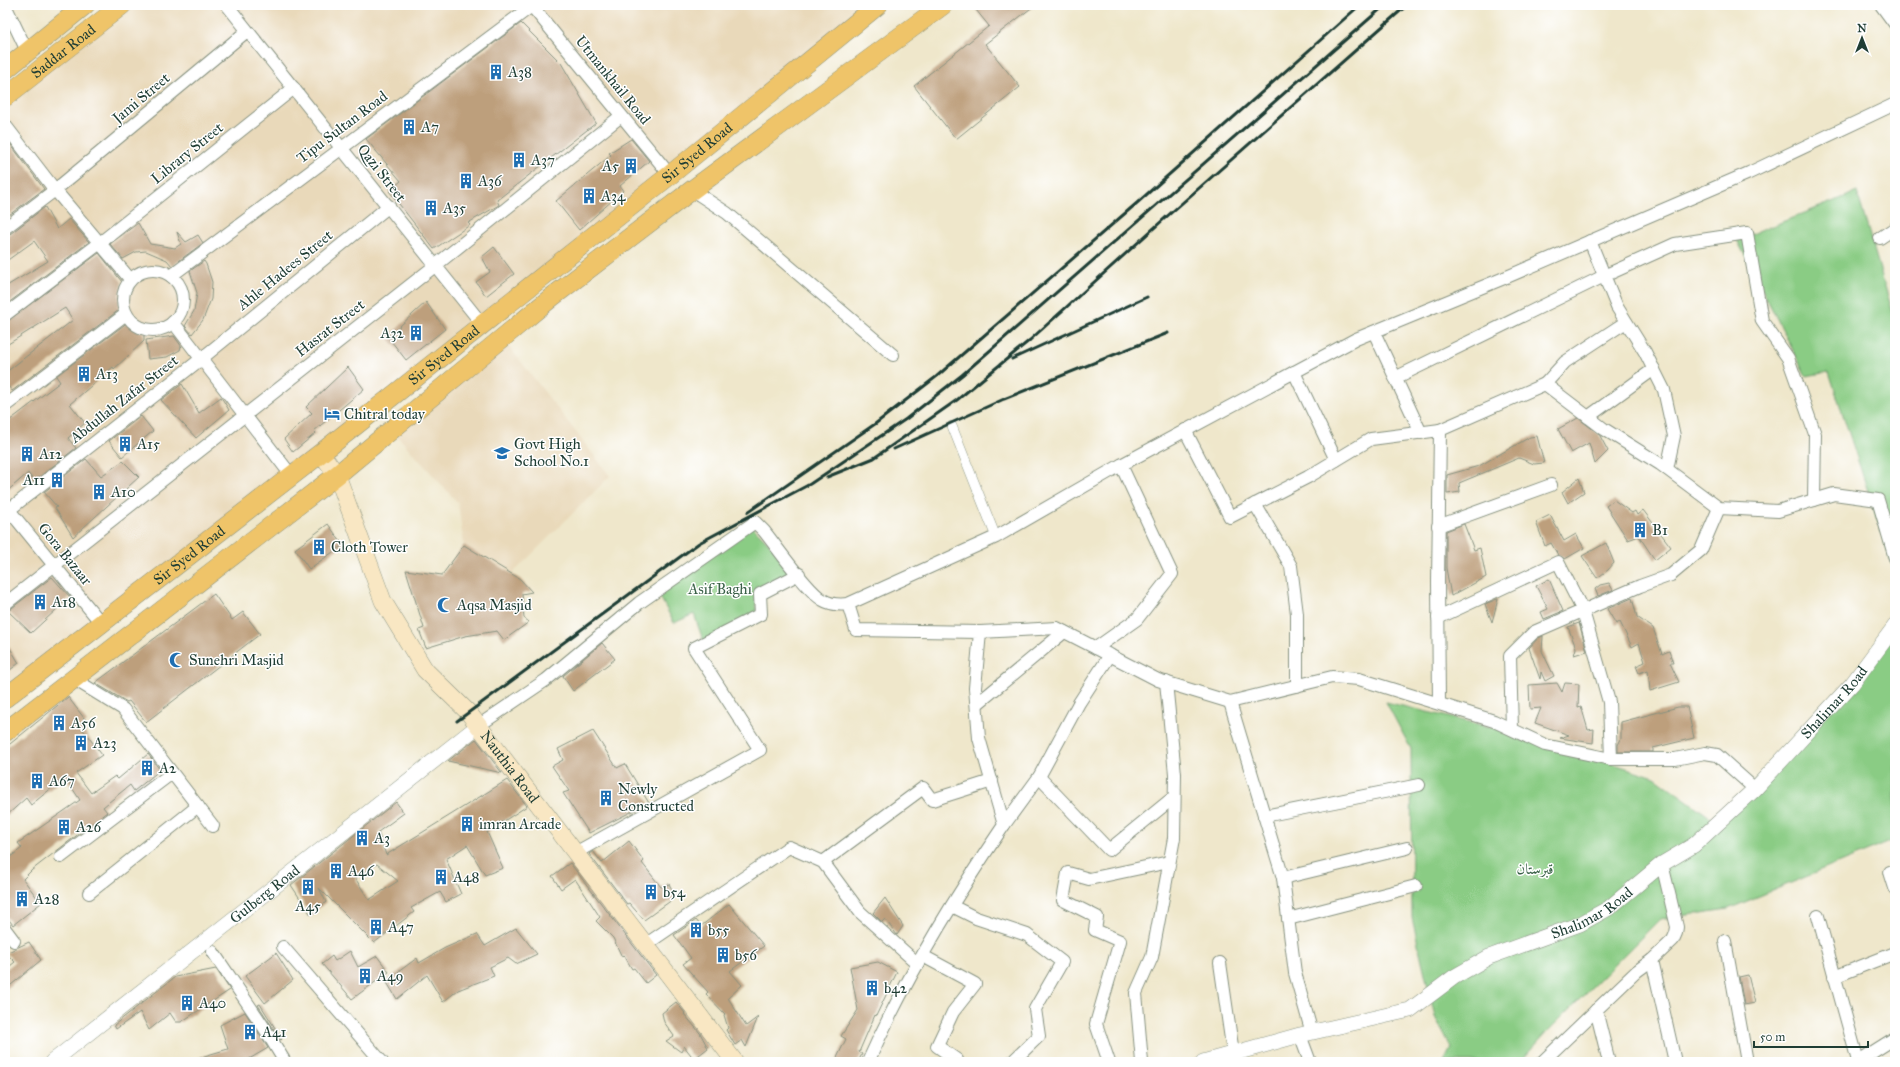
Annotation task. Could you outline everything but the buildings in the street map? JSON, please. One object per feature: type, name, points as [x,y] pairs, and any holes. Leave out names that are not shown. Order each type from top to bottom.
[{"type":"main road","name":"Saddar Road","points":[[5,70],[28,53],[85,5]]},
{"type":"main road","name":"Saddar Road","points":[[5,98],[122,5]]},
{"type":"main road","name":"Sir Syed Road","points":[[5,698],[321,453],[670,175],[878,5]]},
{"type":"main road","name":"Sir Syed Road","points":[[5,732],[337,475],[552,297],[692,190],[943,5]]},
{"type":"main road","points":[[670,175],[692,190]]},
{"type":"main road","name":"Nauthia Road","points":[[321,453],[337,475],[383,602],[425,670],[464,708],[736,1062]]},
{"type":"street","points":[[5,5],[28,53]]},
{"type":"street","name":"Qazi Street","points":[[227,5],[482,324]]},
{"type":"street","name":"Utmankhail Road","points":[[532,5],[670,175]]},
{"type":"street","name":"Tipu Sultan Road","points":[[171,276],[532,5]]},
{"type":"street","points":[[1882,5],[1895,24]]},
{"type":"street","name":"Jami Street","points":[[5,228],[55,190],[247,31]]},
{"type":"street","name":"Library Street","points":[[5,315],[100,243],[294,88]]},
{"type":"street","points":[[478,726],[546,680],[639,603],[755,522],[813,591],[823,600],[836,605],[848,604],[996,537],[1121,465],[1356,339],[1749,173],[1895,104]]},
{"type":"street","name":"Hasrat Street","points":[[5,604],[436,265],[621,116]]},
{"type":"street","points":[[5,126],[55,190],[130,279]]},
{"type":"street","points":[[692,190],[727,213],[893,355]]},
{"type":"street","name":"Ahle Hadees Street","points":[[202,359],[389,206]]},
{"type":"street","points":[[1880,238],[1895,228]]},
{"type":"street","points":[[1395,378],[1604,276],[1675,244],[1747,233],[1762,321],[1788,358],[1815,434],[1814,500]]},
{"type":"street","points":[[1590,241],[1617,307],[1646,352],[1664,390],[1674,436],[1667,469]]},
{"type":"street","points":[[154,269],[171,276],[182,290],[183,298],[182,307],[173,322],[166,327],[148,330],[135,324],[126,314],[123,305],[125,287],[130,279],[137,274],[154,269]]},
{"type":"street","points":[[5,406],[126,314]]},
{"type":"street","points":[[173,322],[291,475]]},
{"type":"street","points":[[1185,430],[1230,517],[1336,460],[1371,439],[1440,430],[1545,384],[1565,362],[1626,322]]},
{"type":"street","points":[[1374,332],[1421,433]]},
{"type":"street","name":"Abdullah Zafar Street","points":[[6,509],[202,359]]},
{"type":"street","points":[[1588,417],[1654,369]]},
{"type":"street","points":[[1294,372],[1336,460]]},
{"type":"street","points":[[1545,384],[1604,429],[1667,469],[1719,508],[1778,511],[1834,494],[1878,500],[1895,558]]},
{"type":"street","points":[[952,426],[996,537]]},
{"type":"street","points":[[1439,703],[1438,526],[1440,430]]},
{"type":"street","points":[[1096,648],[1137,619],[1172,574],[1121,465]]},
{"type":"street","points":[[1438,526],[1550,485]]},
{"type":"street","points":[[1255,504],[1291,566],[1297,614],[1297,686]]},
{"type":"street","points":[[1512,729],[1510,656],[1534,632],[1640,586],[1671,575],[1701,550],[1719,508]]},
{"type":"street","name":"Gora Bazaar","points":[[6,509],[101,624]]},
{"type":"street","points":[[1438,618],[1558,562],[1583,611],[1609,702],[1611,759]]},
{"type":"street","points":[[575,853],[760,750],[694,648],[760,614],[760,594],[799,574]]},
{"type":"street","points":[[848,604],[856,630],[980,632],[1057,628],[1166,682],[1230,702],[1332,677],[1359,679],[1494,721],[1545,745],[1611,759],[1675,759],[1705,753],[1717,755],[1755,789]]},
{"type":"street","name":"Shalimar Road","points":[[1203,1062],[1234,1058],[1306,1034],[1410,1010],[1454,977],[1489,957],[1580,924],[1609,908],[1662,864],[1694,845],[1755,789],[1852,684],[1895,626]]},
{"type":"street","points":[[980,632],[975,688],[979,738],[1004,825]]},
{"type":"street","points":[[977,704],[1064,632]]},
{"type":"street","points":[[868,1062],[884,1026],[952,906],[1004,825],[1039,777],[1079,703],[1110,655]]},
{"type":"street","points":[[74,679],[123,709],[213,826]]},
{"type":"street","points":[[1142,1062],[1136,994],[1152,957],[1174,838],[1175,774],[1166,682]]},
{"type":"street","points":[[1230,702],[1283,878],[1295,974],[1310,1062]]},
{"type":"street","name":"Gulberg Road","points":[[52,1062],[478,726]]},
{"type":"street","points":[[62,857],[172,773]]},
{"type":"street","points":[[1039,777],[1109,850],[1174,797]]},
{"type":"street","points":[[824,862],[924,788],[932,800],[992,781]]},
{"type":"street","points":[[1264,816],[1418,786]]},
{"type":"street","points":[[89,893],[198,806]]},
{"type":"street","points":[[645,945],[789,847],[824,862],[860,912],[921,960],[975,984],[953,1012],[937,1046],[957,1060],[956,1062]]},
{"type":"street","points":[[1283,878],[1407,848]]},
{"type":"street","points":[[1109,1062],[1096,1024],[1120,941],[1095,930],[1097,917],[1063,900],[1068,873],[1089,879],[1169,862]]},
{"type":"street","points":[[1542,1062],[1637,972],[1674,940],[1677,927],[1662,864]]},
{"type":"street","points":[[1890,872],[1895,888]]},
{"type":"street","points":[[1288,919],[1416,886]]},
{"type":"street","points":[[952,906],[976,918],[1027,935],[1062,962],[1035,1009],[1039,1036],[1012,1062]]},
{"type":"street","points":[[1818,916],[1858,1062],[1895,1038]]},
{"type":"street","points":[[5,929],[14,941]]},
{"type":"street","points":[[1725,941],[1747,1062]]},
{"type":"street","points":[[283,947],[382,1062]]},
{"type":"street","points":[[213,952],[265,1029],[285,1062]]},
{"type":"street","points":[[1834,977],[1895,953]]},
{"type":"street","points":[[1652,960],[1675,1062]]},
{"type":"street","points":[[1220,963],[1234,1058]]},
{"type":"street","points":[[1596,1010],[1609,1062]]},
{"type":"shaded area","points":[[122,5],[878,5],[5,698],[5,98]]},
{"type":"shaded area","name":"Govt High School No.1","points":[[501,336],[610,476],[512,574],[464,545],[458,503],[392,430]]},
{"type":"green space","points":[[1857,192],[1895,320],[1895,574],[1829,372],[1806,376],[1737,240]]},
{"type":"green space","name":"Asif Baghi","points":[[751,525],[799,574],[756,592],[756,617],[704,643],[694,614],[674,623],[657,591]]},
{"type":"green space","name":"قبرستان","points":[[1895,632],[1895,840],[1728,909],[1660,919],[1548,1031],[1520,1062],[1444,1062],[1451,1048],[1435,1017],[1412,918],[1411,749],[1386,702],[1519,734],[1655,777],[1714,820],[1799,740]]},
{"type":"railway","points":[[748,512],[875,424],[936,377],[1137,203],[1360,5]]},
{"type":"railway","points":[[457,721],[699,543],[810,484],[906,419],[962,375],[1385,5]]},
{"type":"railway","points":[[827,477],[874,458],[957,400],[1030,340],[1164,219],[1407,5]]},
{"type":"railway","points":[[1012,359],[1147,297]]},
{"type":"railway","points":[[894,449],[1004,399],[1168,333]]},
{"type":"place","name":"A38","points":[[496,72]]},
{"type":"place","name":"A7","points":[[409,127]]},
{"type":"place","name":"A37","points":[[519,160]]},
{"type":"place","name":"A5","points":[[631,166]]},
{"type":"place","name":"A36","points":[[466,181]]},
{"type":"place","name":"A34","points":[[589,196]]},
{"type":"place","name":"A35","points":[[431,208]]},
{"type":"place","name":"A32","points":[[416,333]]},
{"type":"place","name":"A13","points":[[84,374]]},
{"type":"place","name":"Chitral today","points":[[332,414]]},
{"type":"place","name":"A15","points":[[125,444]]},
{"type":"place","name":"Govt High School No.1","points":[[502,453]]},
{"type":"place","name":"A12","points":[[27,454]]},
{"type":"place","name":"A11","points":[[57,480]]},
{"type":"place","name":"A10","points":[[99,492]]},
{"type":"place","name":"B1","points":[[1640,530]]},
{"type":"place","name":"Cloth Tower","points":[[319,547]]},
{"type":"place","name":"A18","points":[[40,602]]},
{"type":"place","name":"Aqsa Masjid","points":[[445,605]]},
{"type":"place","name":"Sunehri Masjid","points":[[177,660]]},
{"type":"place","name":"A56","points":[[59,723]]},
{"type":"place","name":"A23","points":[[81,743]]},
{"type":"place","name":"A2","points":[[147,768]]},
{"type":"place","name":"A67","points":[[37,781]]},
{"type":"place","name":"Newly Constructed","points":[[606,798]]},
{"type":"place","name":"imran Arcade","points":[[467,824]]},
{"type":"place","name":"A26","points":[[64,827]]},
{"type":"place","name":"A3","points":[[362,838]]},
{"type":"place","name":"A46","points":[[336,871]]},
{"type":"place","name":"A48","points":[[441,877]]},
{"type":"place","name":"A45","points":[[308,887]]},
{"type":"place","name":"b54","points":[[651,892]]},
{"type":"place","name":"A28","points":[[22,899]]},
{"type":"place","name":"A47","points":[[376,927]]},
{"type":"place","name":"b55","points":[[696,930]]},
{"type":"place","name":"b56","points":[[723,955]]},
{"type":"place","name":"A49","points":[[365,976]]},
{"type":"place","name":"b42","points":[[872,988]]},
{"type":"place","name":"A40","points":[[187,1003]]},
{"type":"place","name":"A41","points":[[250,1032]]}]
